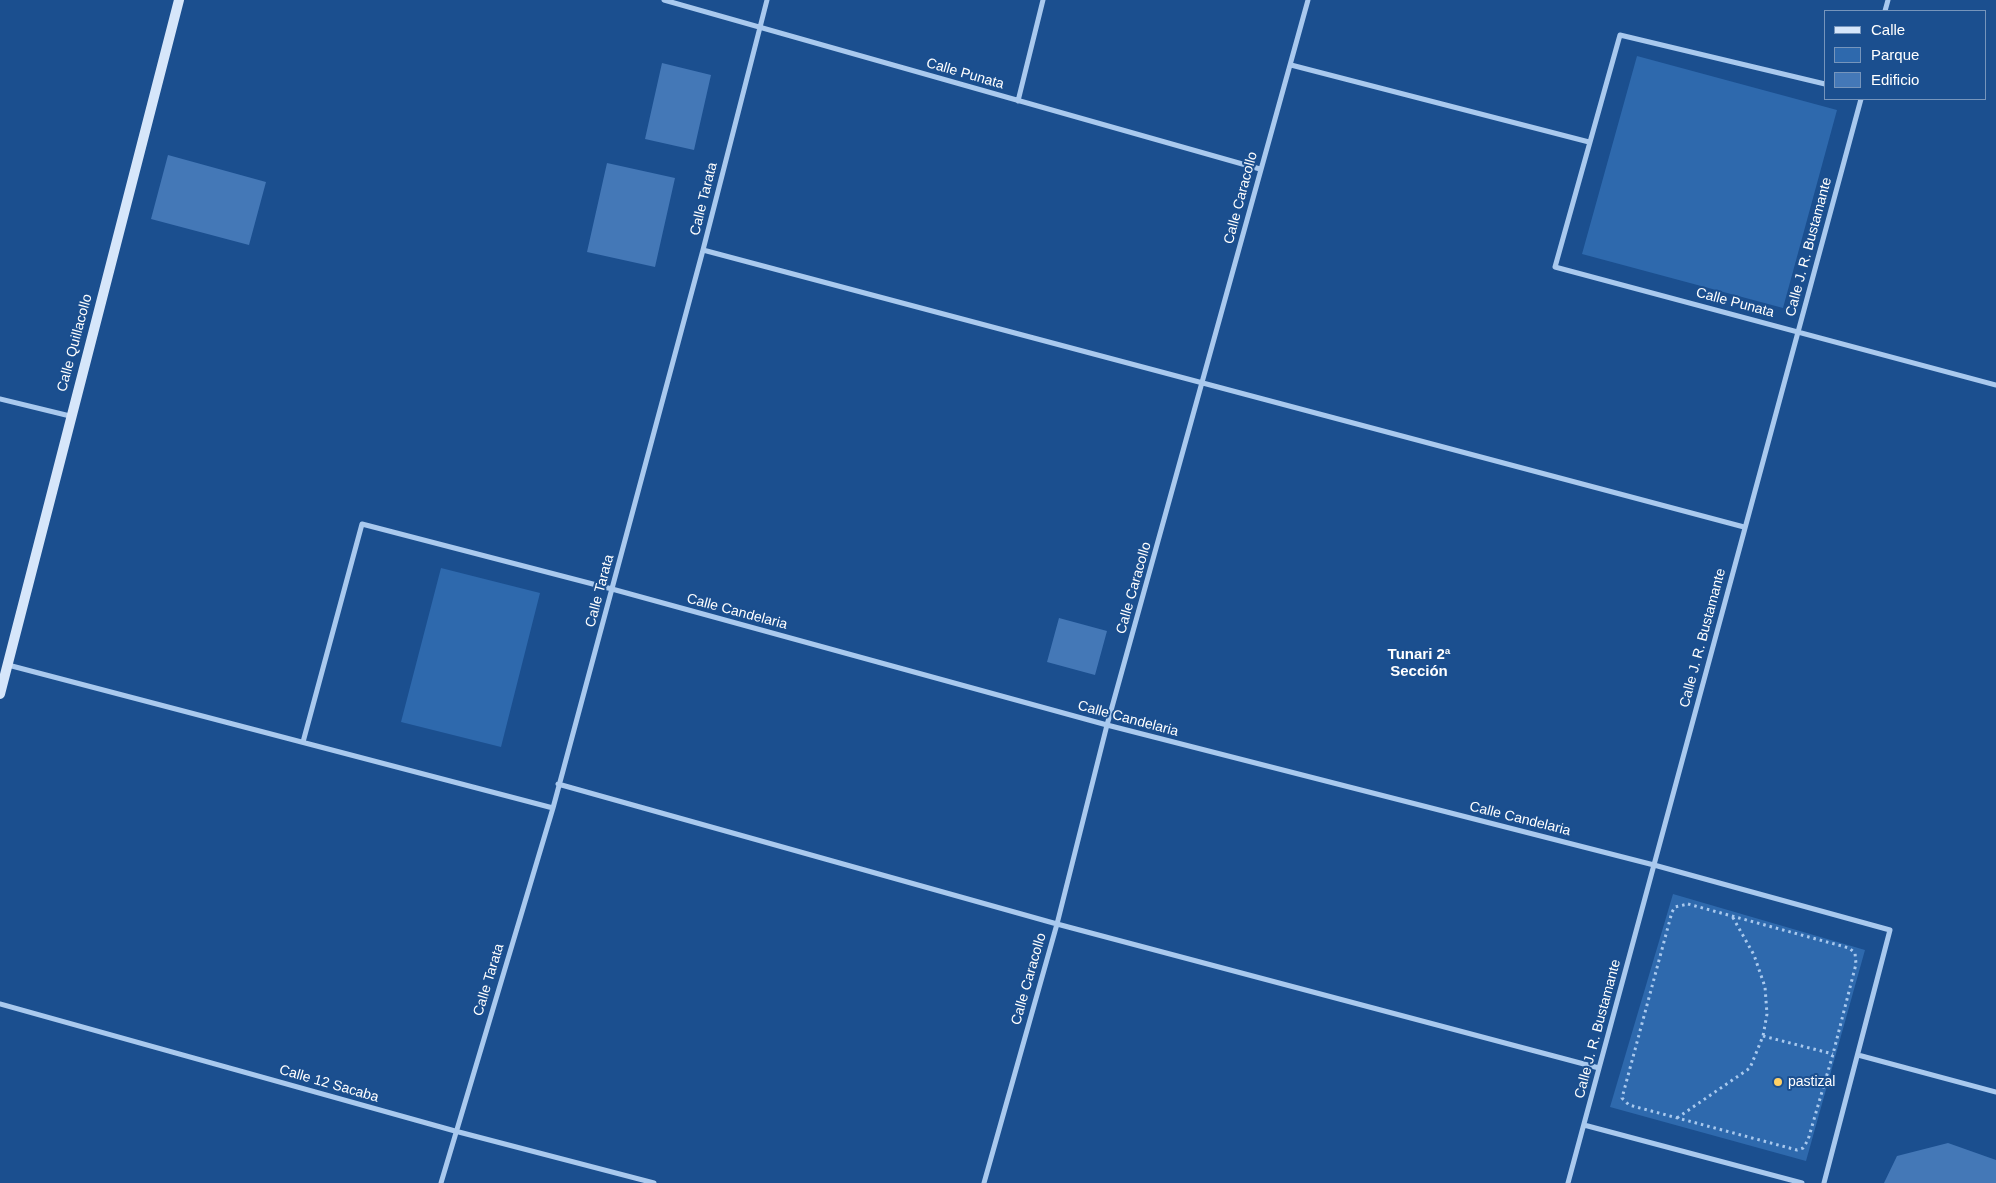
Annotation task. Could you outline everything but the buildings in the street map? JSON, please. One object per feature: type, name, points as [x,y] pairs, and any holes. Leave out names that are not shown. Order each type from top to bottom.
[{"type":"street","name":"Calle Quillacollo","points":[[0,694],[70,416],[179,0]]},
{"type":"street","name":"Calle Punata","points":[[664,0],[1260,169]]},
{"type":"street","name":"Calle Tarata","points":[[441,1183],[553,808],[703,250],[766,0]]},
{"type":"street","points":[[1018,101],[1043,0]]},
{"type":"street","name":"Calle Caracollo","points":[[984,1183],[1057,924],[1107,726],[1308,0]]},
{"type":"street","points":[[1291,65],[1589,142],[1620,35],[1824,84]]},
{"type":"street","name":"Calle J. R. Bustamante","points":[[1568,1183],[1861,100]]},
{"type":"street","name":"Calle Punata","points":[[1589,142],[1555,267],[1996,385]]},
{"type":"street","points":[[703,250],[1744,527]]},
{"type":"street","points":[[0,399],[70,416]]},
{"type":"street","name":"Calle Candelaria","points":[[303,742],[362,524],[612,589],[1107,726],[1654,865],[1890,930],[1858,1055]]},
{"type":"street","points":[[8,665],[553,808]]},
{"type":"street","points":[[558,784],[1057,924],[1599,1068]]},
{"type":"street","name":"Calle 12 Sacaba","points":[[0,1004],[455,1131],[654,1183]]},
{"type":"street","points":[[1824,1183],[1858,1055],[1996,1092]]},
{"type":"street","points":[[1584,1125],[1802,1183]]},
{"type":"path","points":[[1688,904],[1732,916],[1853,951],[1856,964],[1833,1054],[1808,1140],[1798,1150],[1629,1105],[1622,1098],[1622,1092],[1672,912],[1675,907],[1688,904]]},
{"type":"path","points":[[1677,1118],[1750,1068],[1763,1036],[1767,1014],[1765,987],[1754,955],[1732,916]]},
{"type":"path","points":[[1763,1036],[1833,1054]]},
{"type":"green space","points":[[1637,56],[1837,110],[1783,308],[1582,254]]},
{"type":"green space","points":[[441,568],[540,593],[501,747],[401,722]]},
{"type":"green space","points":[[1673,894],[1865,950],[1806,1161],[1610,1107]]},
{"type":"place","name":"pastizal","points":[[1778,1082]]},
{"type":"district","name":"Tunari 2ª Sección","points":[[1419,664]]}]
